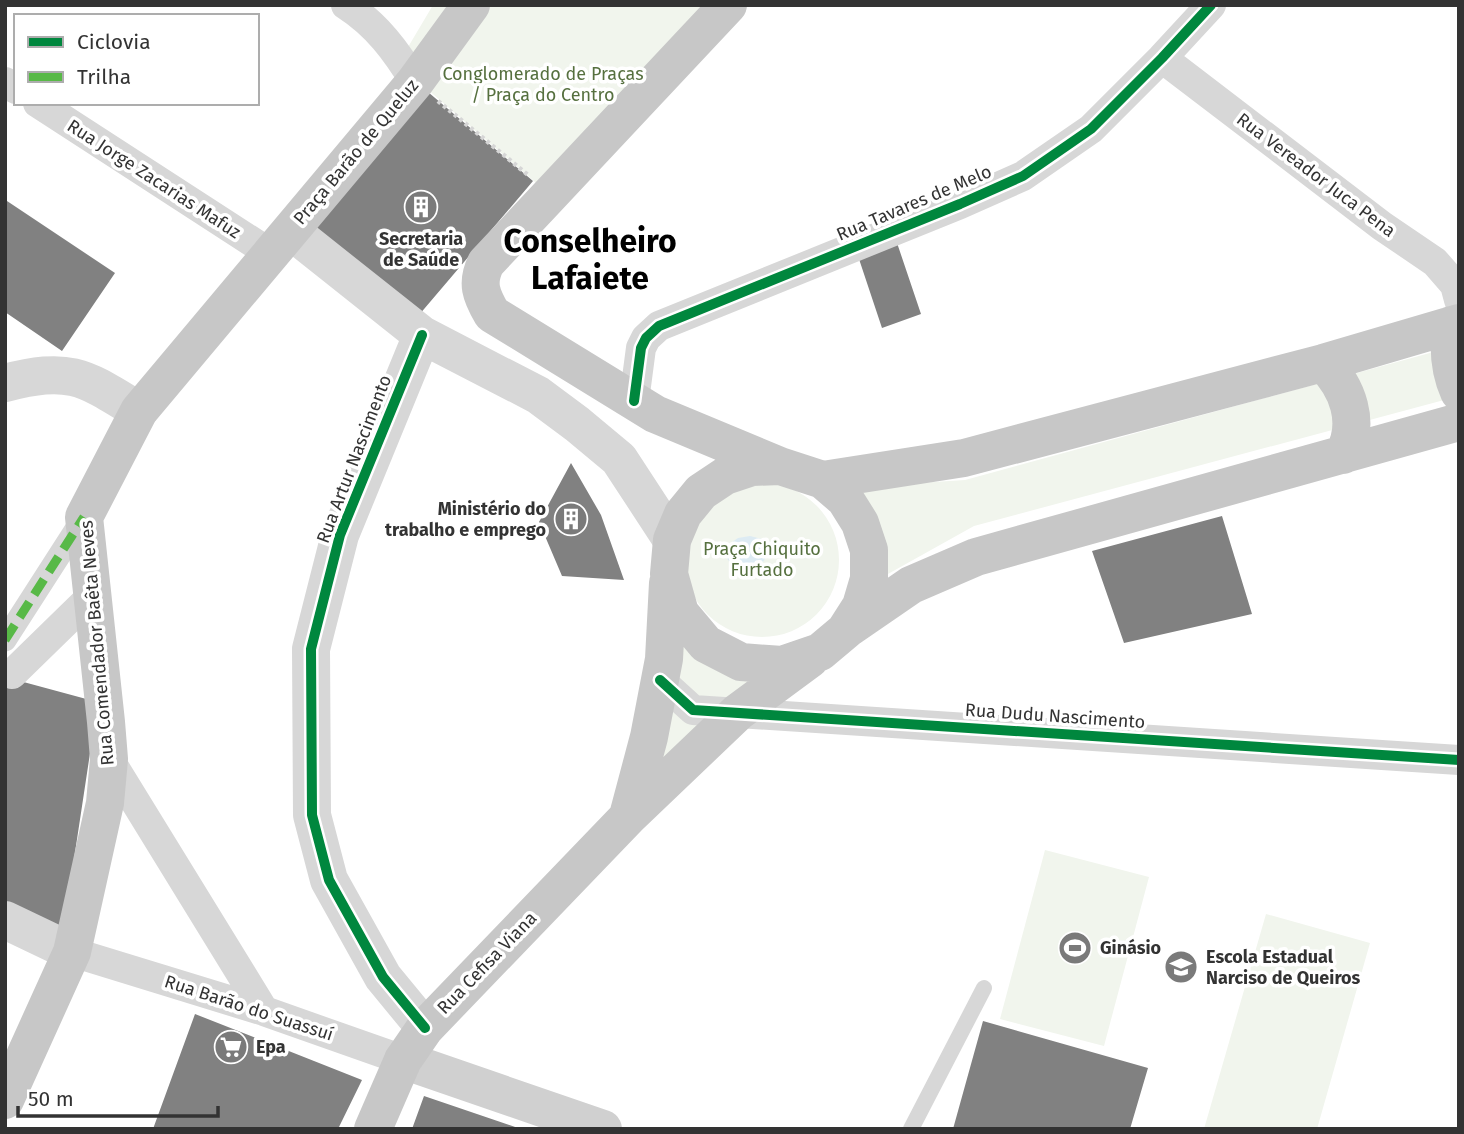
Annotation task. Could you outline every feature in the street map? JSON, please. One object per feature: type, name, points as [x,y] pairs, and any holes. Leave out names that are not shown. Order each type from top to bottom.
[{"type":"highway","name":"Praça Barão de Queluz","points":[[281,242],[415,82],[471,5]]},
{"type":"highway","points":[[728,5],[486,263],[480,276],[480,294],[492,314],[655,414],[780,466],[823,480],[845,499],[860,523],[869,550],[869,579],[861,607],[833,641]]},
{"type":"highway","name":"Rua Comendador Baêta Neves","points":[[5,1100],[72,952],[105,803],[108,759],[84,517],[139,411],[281,242]]},
{"type":"highway","points":[[823,480],[964,458],[1323,362],[1457,314]]},
{"type":"highway","points":[[1457,314],[1449,344],[1450,364],[1459,392]]},
{"type":"highway","points":[[1323,362],[1342,384],[1350,408],[1350,437],[1343,456]]},
{"type":"highway","points":[[780,466],[752,467],[724,476],[701,492],[683,514],[670,557],[680,613],[706,644],[741,662],[782,665],[833,641],[911,585],[976,557],[1459,422]]},
{"type":"highway","name":"Rua Cefisa Viana","points":[[628,817],[649,737],[664,659],[670,557]]},
{"type":"highway","name":"Rua Cefisa Viana","points":[[373,1129],[417,1049],[628,817],[738,712],[833,641]]},
{"type":"main road","name":"Rua Barão do Suassuí","points":[[417,1049],[603,1129]]},
{"type":"street","points":[[346,5],[362,15],[393,46],[415,82]]},
{"type":"street","name":"Rua Tavares de Melo","points":[[634,401],[641,348],[646,338],[659,326],[1023,176],[1091,129],[1211,5]]},
{"type":"street","name":"Rua Vereador Juca Pena","points":[[1162,58],[1382,226],[1435,262],[1455,285],[1457,314]]},
{"type":"street","name":"Rua Jorge Zacarias Mafuz","points":[[41,105],[281,242]]},
{"type":"street","points":[[281,242],[422,335],[538,395],[577,424],[619,459],[670,557]]},
{"type":"street","name":"Rua Artur Nascimento","points":[[417,1049],[383,977],[329,880],[312,815],[311,649],[340,535],[422,335]]},
{"type":"street","points":[[5,383],[35,376],[67,375],[93,382],[139,411]]},
{"type":"street","points":[[5,640],[84,517]]},
{"type":"street","points":[[12,674],[93,595]]},
{"type":"street","name":"Rua Dudu Nascimento","points":[[660,680],[693,710],[1459,760]]},
{"type":"street","points":[[108,759],[264,1011]]},
{"type":"street","points":[[5,920],[72,952]]},
{"type":"street","name":"Rua Barão do Suassuí","points":[[72,952],[264,1011],[417,1049]]},
{"type":"lane","points":[[911,1129],[984,988]]},
{"type":"path","points":[[415,82],[549,193]]},
{"type":"green space","name":"Conglomerado de Praças / Praça do Centro","points":[[433,5],[708,5],[556,200],[398,64]]},
{"type":"green space","points":[[1459,345],[1459,396],[974,526],[870,584],[841,488],[965,480]]},
{"type":"green space","name":"Praça Chiquito Furtado","points":[[762,483],[792,488],[817,505],[834,530],[839,560],[834,590],[817,615],[792,632],[762,637],[732,632],[707,615],[690,590],[685,560],[690,530],[707,505],[732,488]]},
{"type":"green space","points":[[677,615],[766,670],[635,799]]},
{"type":"green space","name":"Ginásio","points":[[1045,850],[1149,877],[1104,1046],[1000,1019]]},
{"type":"green space","points":[[1266,914],[1370,943],[1317,1129],[1204,1129]]},
{"type":"shaded area","points":[[750,536],[762,539],[768,549],[764,561],[751,570],[734,568],[726,557],[728,545],[738,538]]},
{"type":"building","name":"Secretaria de Saúde","points":[[428,92],[533,181],[413,322],[308,233]]},
{"type":"building","points":[[7,201],[115,273],[62,351],[5,312]]},
{"type":"building","points":[[894,234],[921,314],[882,328],[855,247]]},
{"type":"building","name":"Ministério do trabalho e emprego","points":[[571,463],[601,515],[624,580],[562,576],[539,522]]},
{"type":"building","points":[[1222,516],[1252,614],[1124,643],[1092,551]]},
{"type":"building","points":[[5,677],[90,700],[92,740],[63,932],[5,902]]},
{"type":"building","name":"Epa","points":[[195,1014],[362,1080],[338,1129],[153,1129]]},
{"type":"building","points":[[983,1021],[1148,1068],[1130,1129],[953,1129]]},
{"type":"building","points":[[424,1096],[518,1128],[518,1129],[412,1129]]},
{"type":"marked path","points":[[5,640],[84,517]]},
{"type":"cycle path","points":[[634,401],[641,348],[646,338],[659,326],[1023,176],[1091,129],[1211,5]]},
{"type":"cycle path","points":[[422,335],[340,535],[311,649],[312,815],[329,880],[383,977],[425,1028]]},
{"type":"cycle path","points":[[660,680],[693,710],[1459,760]]},
{"type":"place","name":"Secretaria de Saúde","points":[[421,207]]},
{"type":"place","name":"Ministério do trabalho e emprego","points":[[571,519]]},
{"type":"place","name":"Ginásio","points":[[1075,948]]},
{"type":"place","name":"Escola Estadual Narciso de Queiros","points":[[1181,967]]},
{"type":"place","name":"Epa","points":[[231,1047]]},
{"type":"district","name":"Conselheiro Lafaiete","points":[[590,260]]}]
